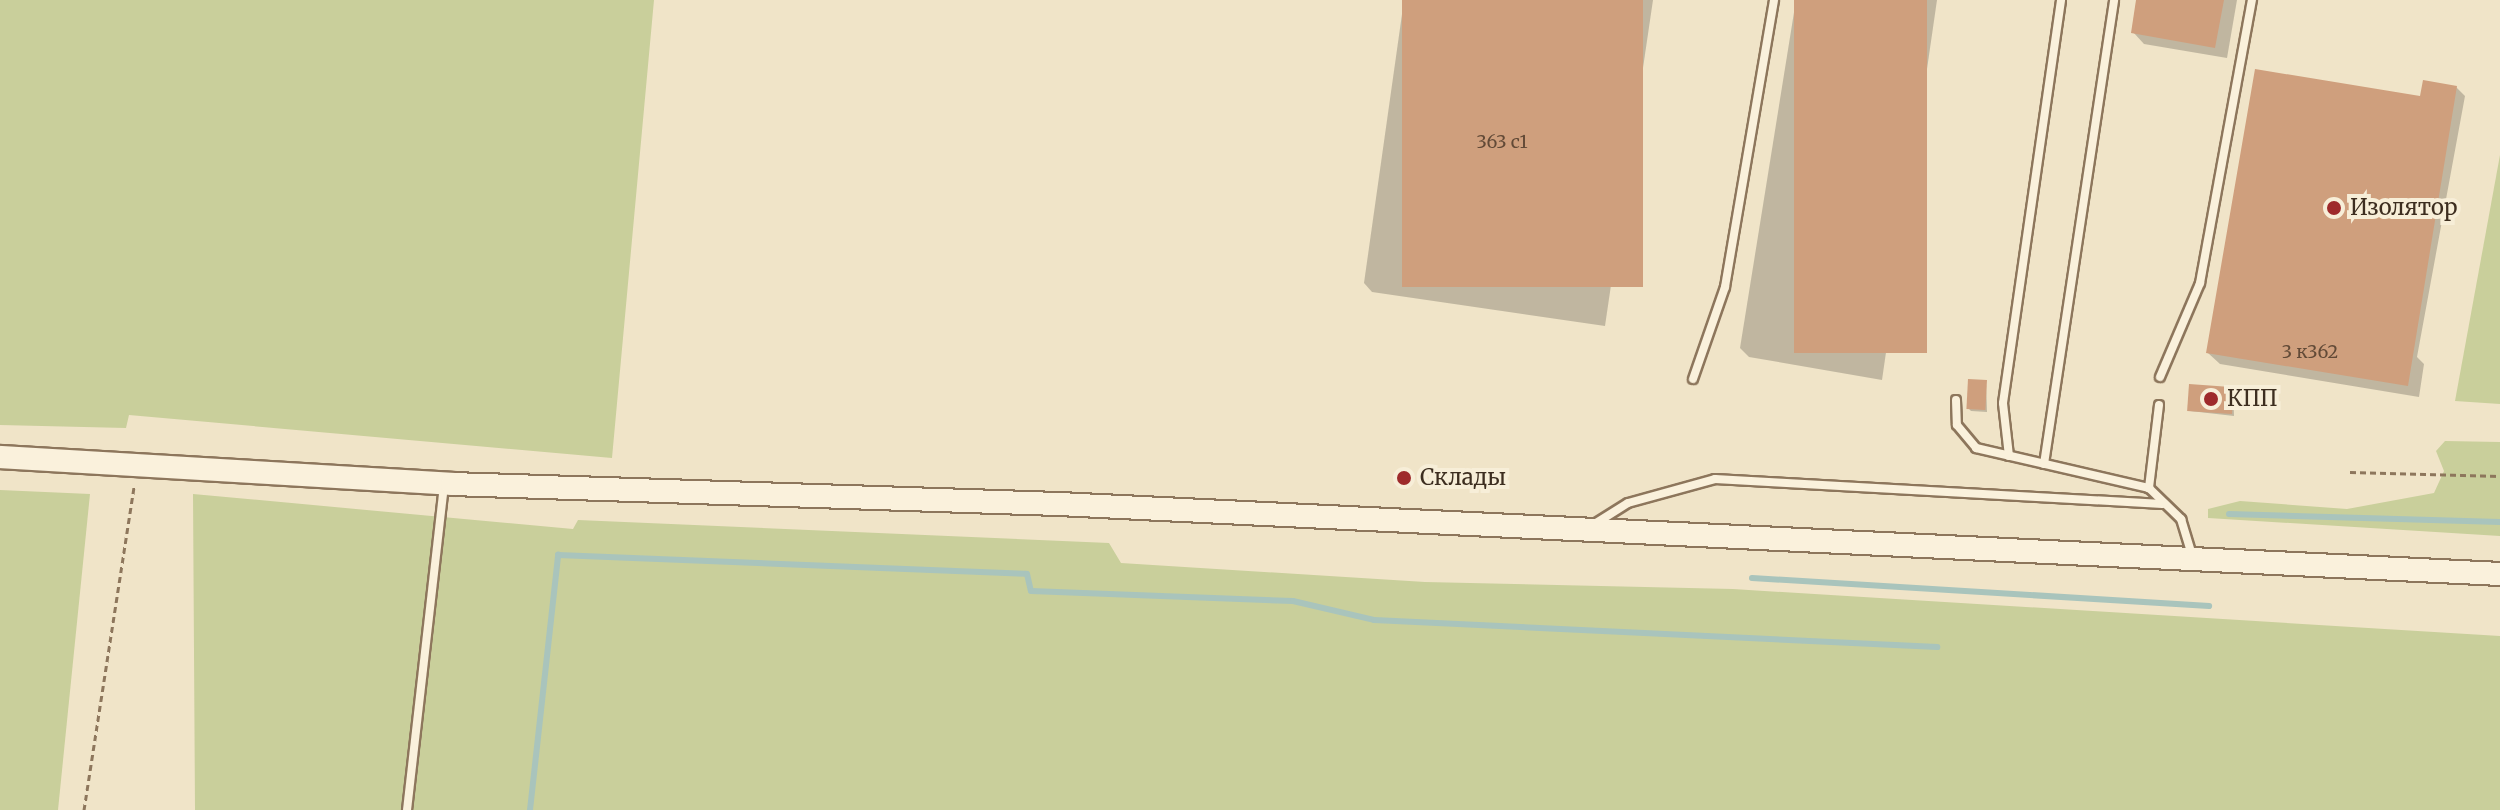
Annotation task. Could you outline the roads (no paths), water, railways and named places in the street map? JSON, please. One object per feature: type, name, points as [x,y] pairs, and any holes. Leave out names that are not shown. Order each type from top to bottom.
[{"type":"main road","points":[[0,457],[137,462],[444,483],[1059,504],[1579,533],[2500,574]]},
{"type":"lane","points":[[1693,379],[1725,287],[1774,0]]},
{"type":"lane","points":[[2009,456],[2003,403],[2061,0]]},
{"type":"lane","points":[[2044,464],[2114,0]]},
{"type":"lane","points":[[2160,377],[2200,283],[2252,0]]},
{"type":"lane","points":[[1956,400],[1957,425],[1976,448],[2149,488],[2192,538],[2192,560]]},
{"type":"lane","points":[[2149,488],[2159,405]]},
{"type":"lane","points":[[1579,533],[1628,503],[1715,479],[2162,504]]},
{"type":"lane","points":[[407,810],[444,483]]},
{"type":"waterway","points":[[2229,514],[2500,522]]},
{"type":"waterway","points":[[530,810],[558,555],[1027,574],[1031,591],[1293,601],[1374,620],[1937,647]]},
{"type":"waterway","points":[[1752,578],[2209,606]]},
{"type":"place","name":"Изолятор","points":[[2334,208]]},
{"type":"place","name":"КПП","points":[[2211,399]]},
{"type":"place","name":"Склады","points":[[1404,478]]}]
